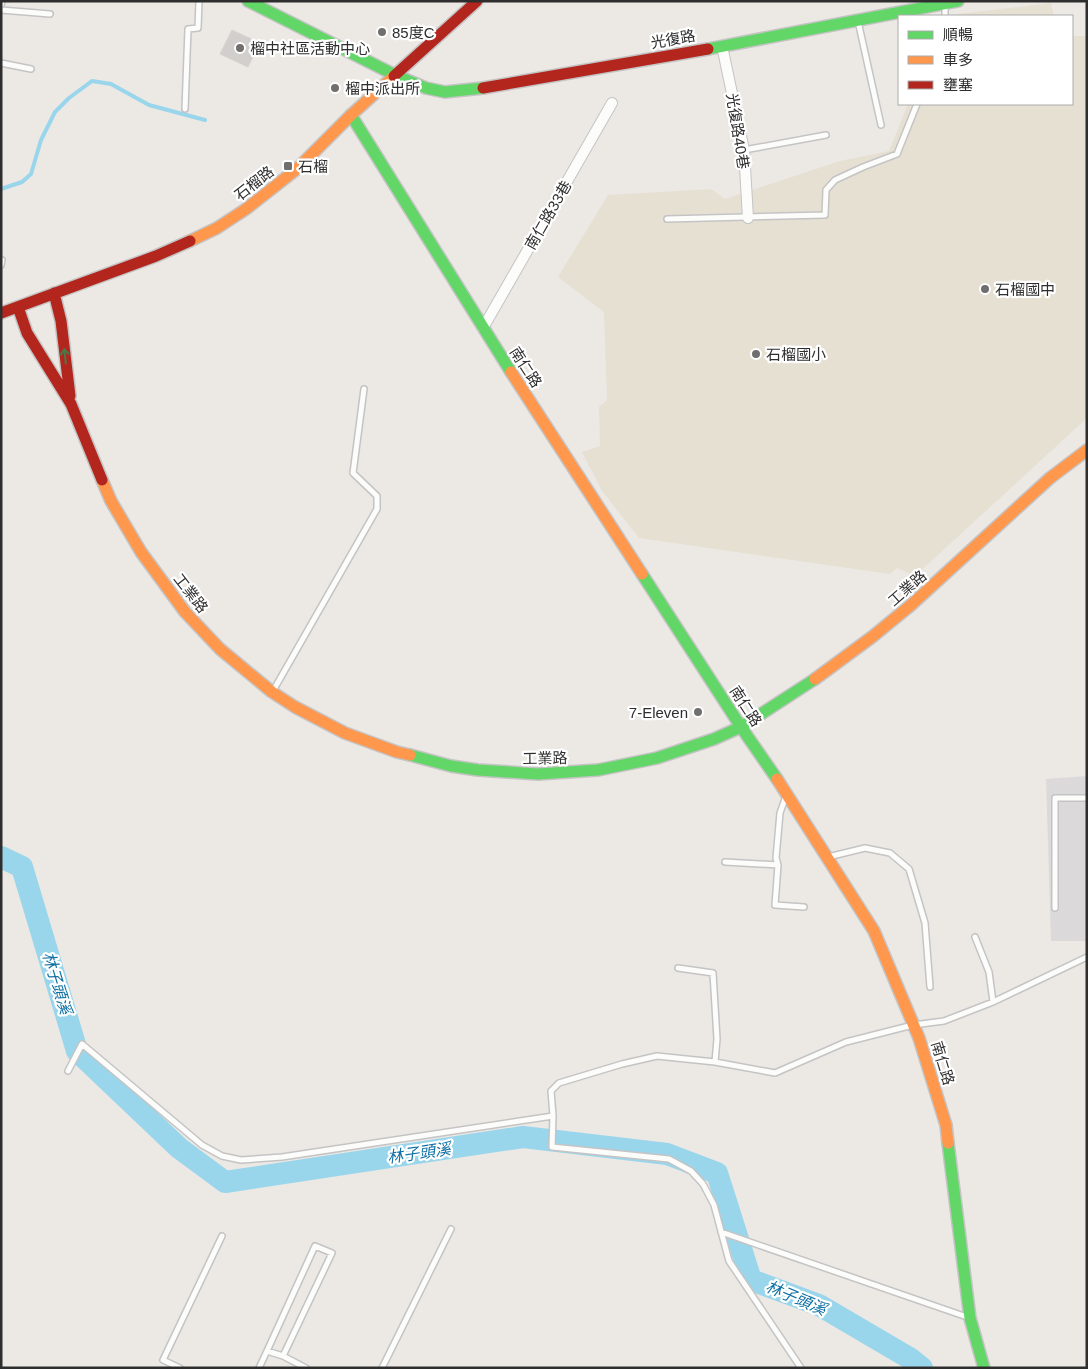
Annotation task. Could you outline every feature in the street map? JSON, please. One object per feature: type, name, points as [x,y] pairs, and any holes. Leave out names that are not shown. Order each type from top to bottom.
[{"type":"street","name":"光復路","points":[[248,1],[395,75],[426,88],[445,92],[480,88],[722,46],[958,1]]},
{"type":"street","name":"石榴路","points":[[3,310],[18,307],[156,256],[217,228],[246,209],[298,168],[351,115],[477,1]]},
{"type":"street","name":"光復路40巷","points":[[722,46],[744,150],[748,218]]},
{"type":"street","name":"南仁路33巷","points":[[483,328],[612,103]]},
{"type":"street","name":"南仁路","points":[[351,115],[483,328],[741,727],[787,793],[874,932],[919,1038],[946,1126],[970,1318],[984,1368]]},
{"type":"street","name":"工業路","points":[[54,293],[60,320],[71,404]]},
{"type":"street","name":"工業路","points":[[18,307],[27,333],[71,404],[111,501],[141,552],[185,612],[220,649],[272,692],[320,720],[388,749],[450,766],[508,773],[538,774],[598,770],[628,765],[686,750],[741,727],[825,672],[885,626],[911,605],[1050,478],[1087,450]]},
{"type":"lane","points":[[1,5],[2,1]]},
{"type":"lane","points":[[184,109],[188,29],[198,28],[199,1]]},
{"type":"lane","points":[[944,4],[945,15]]},
{"type":"lane","points":[[1,10],[50,14]]},
{"type":"lane","points":[[858,21],[881,126]]},
{"type":"lane","points":[[1,64],[31,69]]},
{"type":"lane","points":[[667,219],[825,215],[826,190],[835,180],[897,154],[918,105]]},
{"type":"lane","points":[[744,150],[826,135]]},
{"type":"lane","points":[[1,265],[2,260]]},
{"type":"lane","points":[[272,692],[377,509],[377,496],[353,472],[364,389]]},
{"type":"lane","points":[[787,793],[780,813],[776,858],[778,865],[775,905],[804,907]]},
{"type":"lane","points":[[1056,908],[1055,798],[1087,798]]},
{"type":"lane","points":[[828,857],[865,848],[890,854],[909,869],[926,922],[930,987]]},
{"type":"lane","points":[[725,862],[778,865]]},
{"type":"lane","points":[[975,937],[989,972],[993,1002]]},
{"type":"lane","points":[[801,1368],[730,1261],[714,1205],[703,1184],[692,1171],[669,1159],[552,1147],[553,1116],[551,1091],[559,1083],[622,1064],[657,1056],[715,1062],[775,1073],[846,1042],[913,1024],[944,1021],[993,1002],[1087,957]]},
{"type":"lane","points":[[678,968],[713,973],[718,1039],[715,1062]]},
{"type":"lane","points":[[68,1071],[82,1044],[202,1145],[222,1156],[241,1160],[282,1157],[553,1116]]},
{"type":"lane","points":[[382,1368],[451,1229]]},
{"type":"lane","points":[[721,1232],[970,1318]]},
{"type":"lane","points":[[180,1368],[163,1360],[222,1236]]},
{"type":"lane","points":[[259,1368],[315,1246],[332,1253],[283,1356]]},
{"type":"lane","points":[[267,1351],[283,1356],[306,1368]]},
{"type":"shaded area","points":[[1051,3],[1054,15],[958,15]]},
{"type":"shaded area","points":[[1073,36],[1087,36],[1087,418],[915,576],[897,568],[890,574],[639,538],[602,491],[582,452],[600,446],[599,407],[607,400],[604,312],[558,277],[608,195],[711,189],[725,199],[840,161],[889,151],[908,105],[1073,105]]},
{"type":"shaded area","points":[[1087,776],[1087,941],[1051,941],[1046,779]]},
{"type":"building","name":"榴中社區活動中心","points":[[232,30],[260,43],[248,67],[220,54]]},
{"type":"waterway","points":[[1,189],[22,182],[31,174],[41,140],[55,112],[69,98],[92,81],[111,84],[149,105],[205,120]]},
{"type":"waterway","name":"林子頭溪","points":[[1,857],[22,867],[77,1051],[179,1148],[225,1182],[523,1137],[667,1154],[717,1173],[751,1280],[819,1305],[911,1359],[922,1368]]},
{"type":"traffic: fast","points":[[248,1],[395,75],[426,88],[445,92],[483,88]]},
{"type":"traffic: fast","points":[[708,49],[958,1]]},
{"type":"traffic: fast","points":[[351,115],[511,372]]},
{"type":"traffic: fast","points":[[642,574],[777,779]]},
{"type":"traffic: fast","points":[[410,755],[451,766],[478,770],[538,774],[598,770],[657,758],[714,739],[741,727],[815,679]]},
{"type":"traffic: fast","points":[[948,1143],[970,1318],[984,1368]]},
{"type":"traffic: slow","points":[[190,241],[217,228],[246,209],[298,168],[351,115],[394,76]]},
{"type":"traffic: slow","points":[[511,372],[642,574]]},
{"type":"traffic: slow","points":[[815,679],[872,637],[911,605],[1050,478],[1087,450]]},
{"type":"traffic: slow","points":[[102,480],[111,501],[141,552],[185,612],[220,649],[272,692],[295,707],[345,733],[410,755]]},
{"type":"traffic: slow","points":[[777,779],[874,931],[919,1038],[946,1125],[948,1143]]},
{"type":"traffic: jam","points":[[394,76],[477,1]]},
{"type":"traffic: jam","points":[[483,88],[708,49]]},
{"type":"traffic: jam","points":[[1,313],[156,256],[190,241]]},
{"type":"traffic: jam","points":[[54,293],[61,321],[70,396]]},
{"type":"traffic: jam","points":[[18,307],[27,333],[71,404],[102,480]]},
{"type":"place","name":"85度C","points":[[382,32]]},
{"type":"place","name":"榴中社區活動中心","points":[[240,48]]},
{"type":"place","name":"榴中派出所","points":[[335,88]]},
{"type":"place","name":"石榴","points":[[288,166]]},
{"type":"place","name":"石榴國中","points":[[985,289]]},
{"type":"place","name":"石榴國小","points":[[756,354]]},
{"type":"place","name":"7-Eleven","points":[[698,712]]}]
